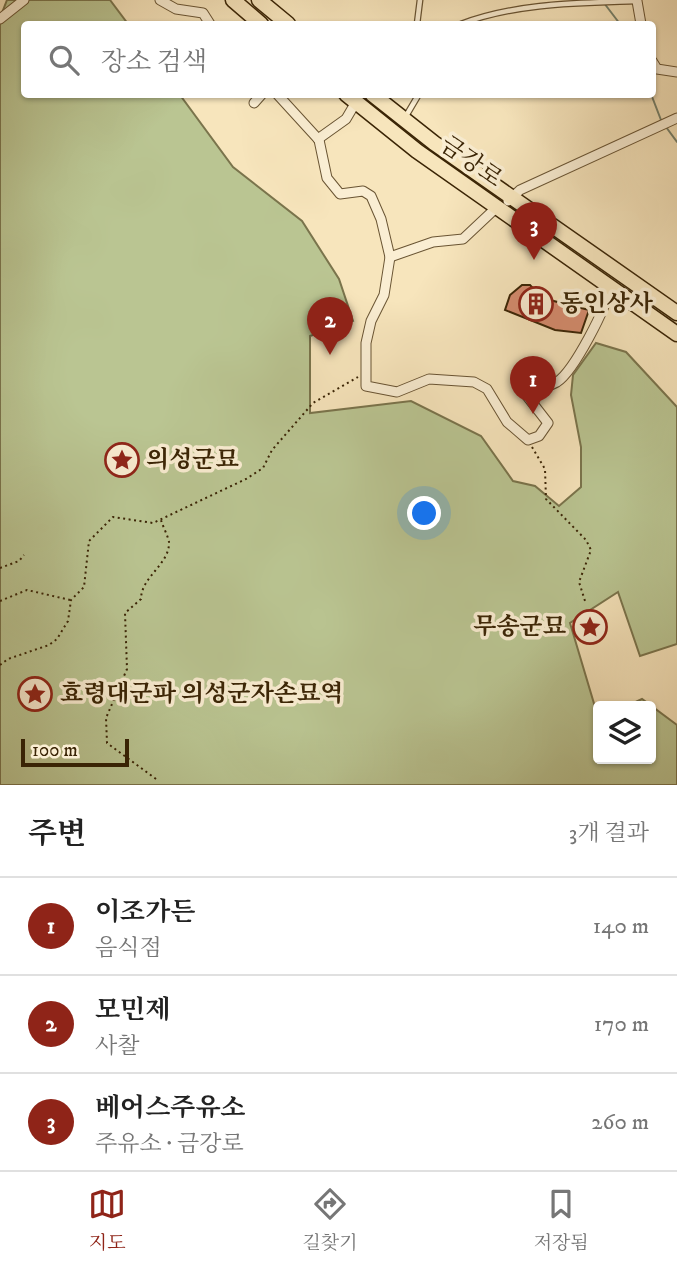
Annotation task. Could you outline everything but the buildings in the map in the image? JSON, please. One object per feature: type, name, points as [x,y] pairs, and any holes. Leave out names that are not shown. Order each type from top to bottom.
[{"type":"main road","points":[[233,0],[275,7],[286,21]]},
{"type":"main road","points":[[252,4],[260,21]]},
{"type":"main road","name":"금강로","points":[[351,98],[393,133],[677,334]]},
{"type":"main road","name":"금강로","points":[[377,98],[403,120],[677,313]]},
{"type":"street","points":[[0,19],[24,0]]},
{"type":"street","points":[[160,0],[176,9],[203,13],[208,21]]},
{"type":"street","points":[[638,0],[641,21]]},
{"type":"street","points":[[656,67],[677,72]]},
{"type":"street","points":[[254,103],[258,98]]},
{"type":"street","points":[[281,98],[318,139],[327,178],[340,194],[363,191],[370,196],[381,219],[390,257],[384,295],[372,321],[366,344],[366,386],[397,392],[429,379],[474,382],[487,389],[507,422],[528,440],[539,436],[548,423],[527,396],[559,381],[597,324],[608,302],[610,287]]},
{"type":"street","points":[[318,139],[346,119],[351,98]]},
{"type":"street","points":[[390,257],[433,242],[463,239],[512,196],[675,119]]},
{"type":"lane","points":[[417,21],[420,0]]},
{"type":"lane","points":[[471,21],[494,14],[638,0]]},
{"type":"lane","points":[[393,133],[417,98]]},
{"type":"path","points":[[0,665],[8,659],[49,645],[57,639],[68,621],[71,600],[84,587],[89,541],[113,517],[153,523],[263,468],[272,450],[313,403],[365,373]]},
{"type":"path","points":[[528,440],[545,469],[545,499],[586,540],[592,550],[579,582],[586,604]]},
{"type":"path","points":[[156,779],[107,743],[106,718],[127,669],[125,613],[141,599],[141,588],[166,554],[169,543],[161,519]]},
{"type":"path","points":[[0,568],[19,561],[24,555]]},
{"type":"path","points":[[0,601],[27,590],[71,600]]},
{"type":"green space","points":[[7,0],[110,0],[126,21],[21,21],[21,98],[182,98],[233,167],[302,221],[339,279],[353,321],[310,336],[310,413],[411,401],[481,436],[513,481],[535,486],[559,506],[581,487],[581,447],[571,395],[573,375],[596,343],[626,352],[677,407],[677,644],[640,656],[618,592],[570,623],[593,701],[593,764],[656,764],[656,709],[677,725],[677,785],[0,785],[0,18]]},
{"type":"waterway","points":[[604,3],[618,21]]},
{"type":"waterway","points":[[653,98],[661,120]]},
{"type":"waterway","points":[[666,127],[677,142]]},
{"type":"place","name":"베어스주유소","points":[[534,260]]},
{"type":"place","name":"동인상사","points":[[536,304]]},
{"type":"place","name":"모민제","points":[[330,355]]},
{"type":"place","name":"이조가든","points":[[533,414]]},
{"type":"place","name":"의성군묘","points":[[122,460]]},
{"type":"place","name":"무송군묘","points":[[590,627]]},
{"type":"place","name":"효령대군파 의성군자손묘역","points":[[35,694]]}]
